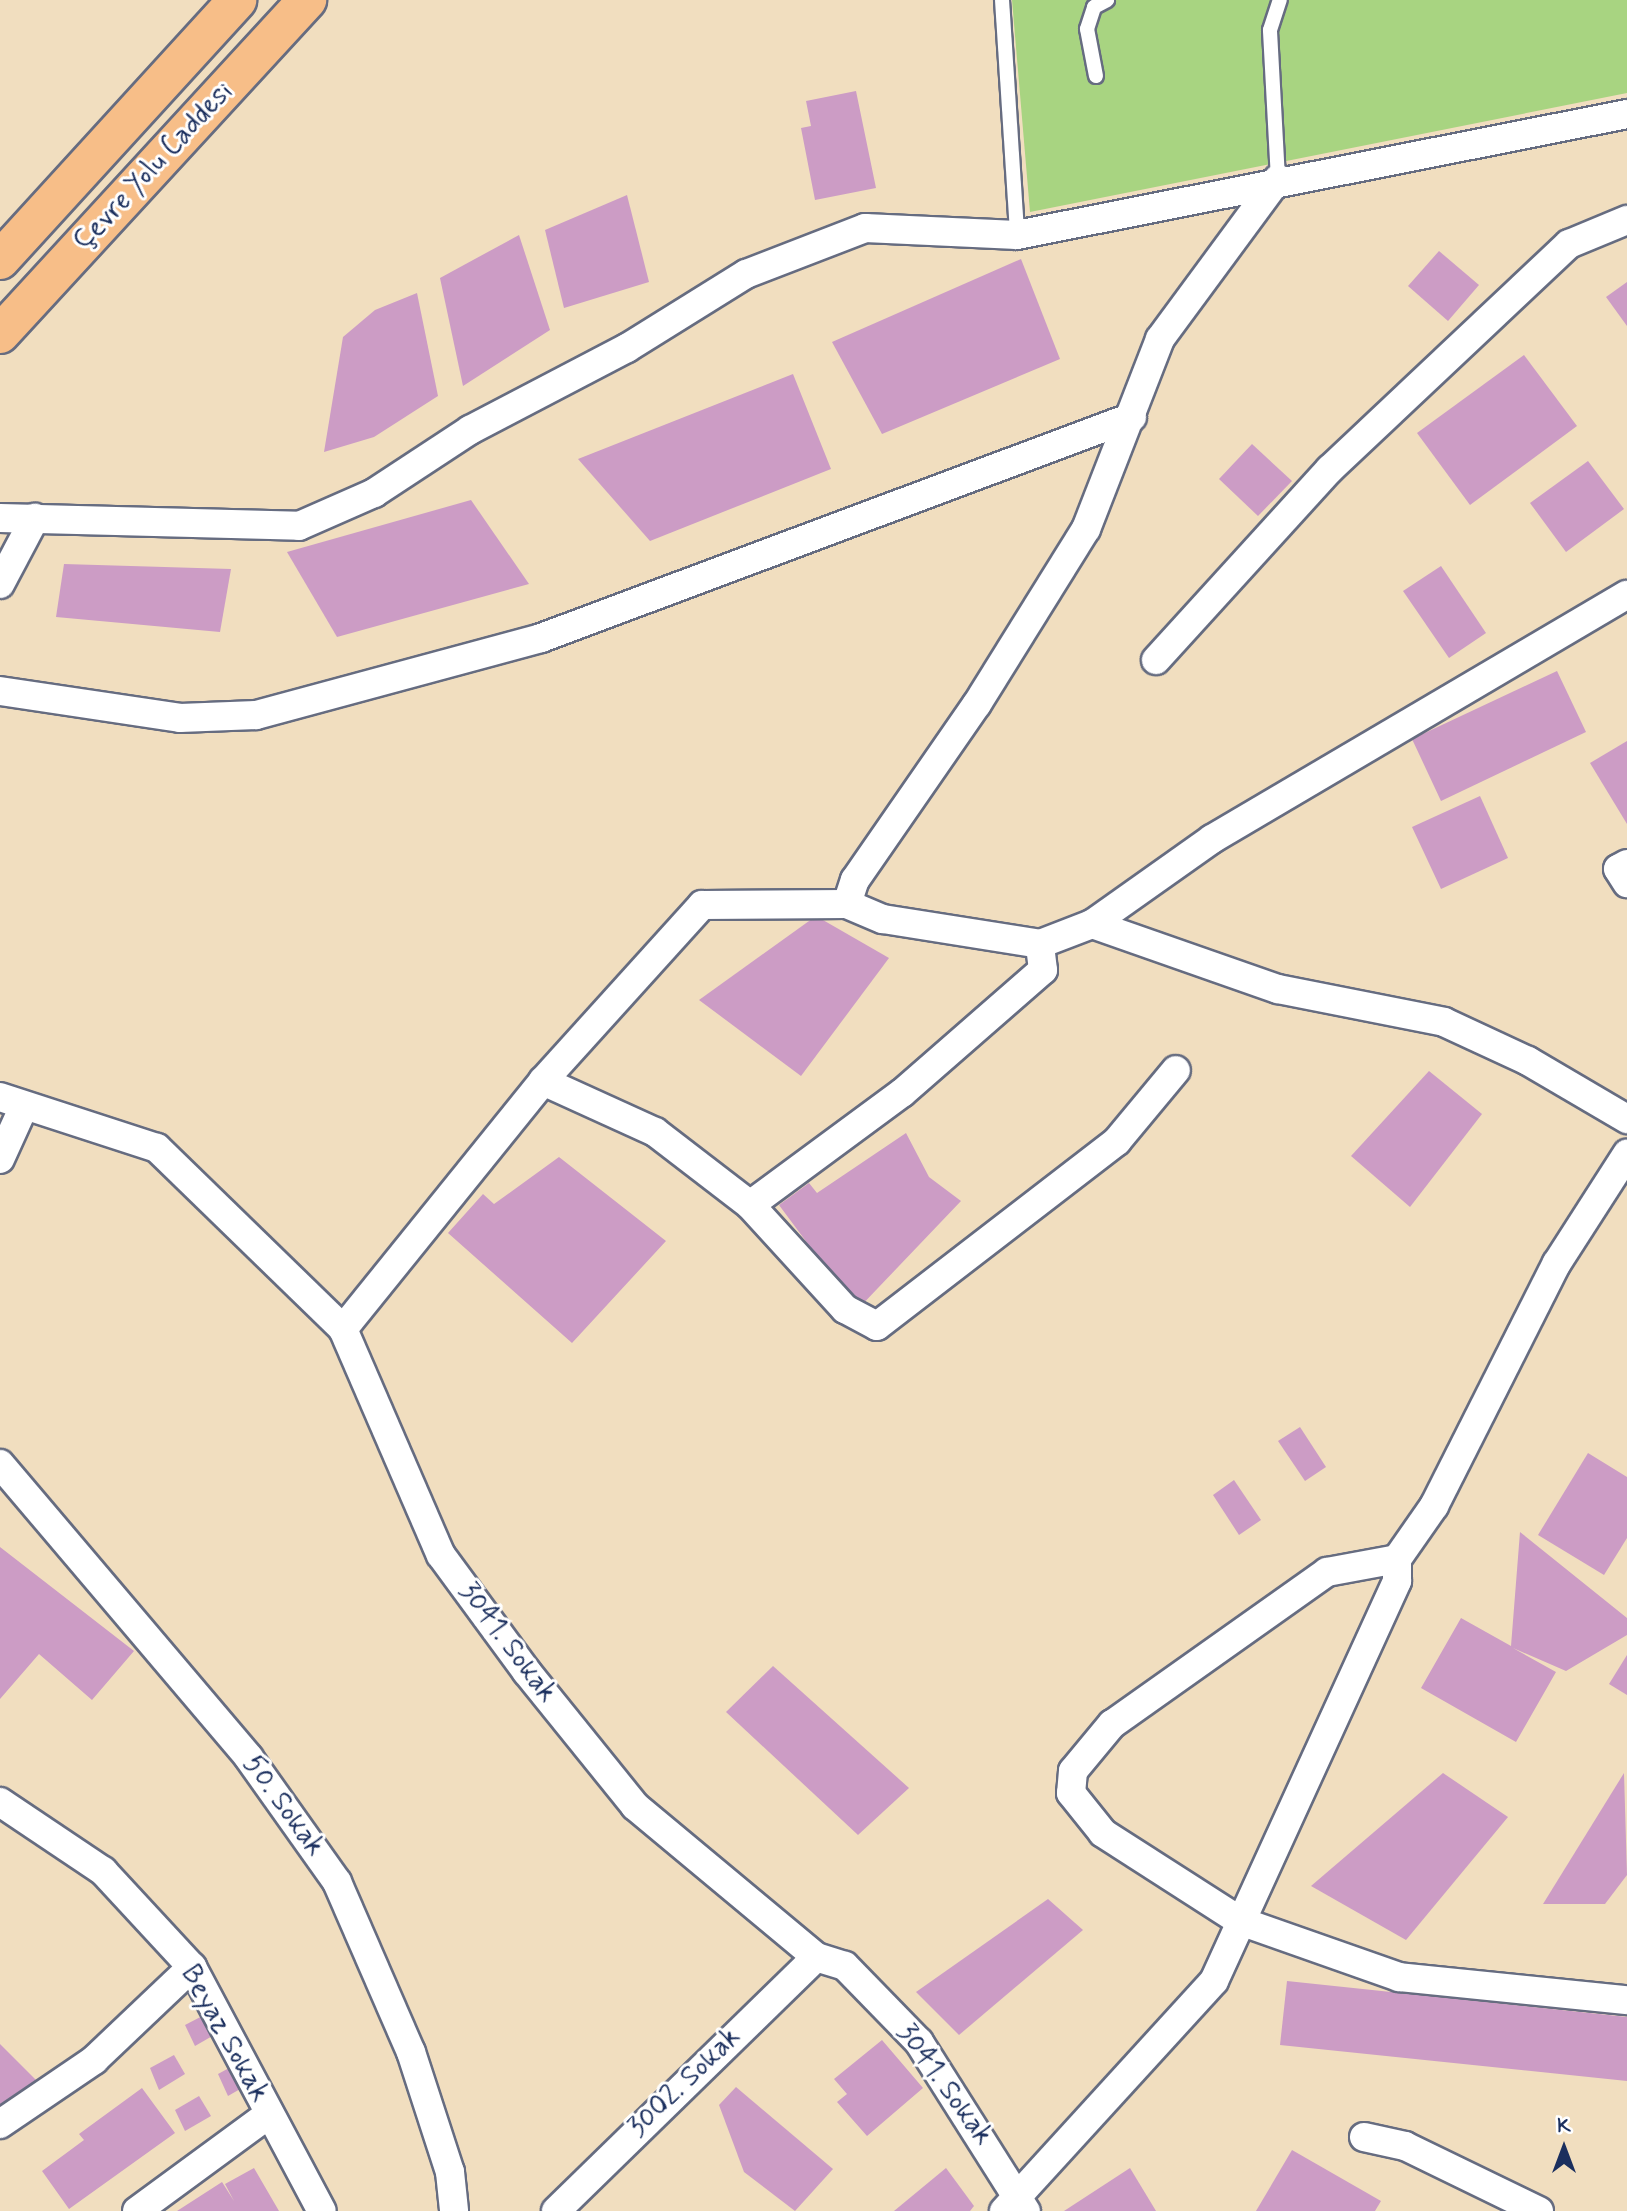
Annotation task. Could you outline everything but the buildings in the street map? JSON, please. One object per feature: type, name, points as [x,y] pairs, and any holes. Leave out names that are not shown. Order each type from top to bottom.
[{"type":"highway","name":"Çevre Yolu Caddesi","points":[[0,260],[237,0]]},
{"type":"highway","name":"Çevre Yolu Caddesi","points":[[0,334],[307,0]]},
{"type":"street","points":[[0,518],[299,526],[385,486],[470,430],[627,348],[746,274],[865,228],[1017,234],[1278,179],[1627,114]]},
{"type":"street","points":[[847,904],[855,880],[977,704],[1086,528],[1132,417],[1160,339],[1278,179]]},
{"type":"street","points":[[1156,660],[1330,469],[1569,244],[1627,220]]},
{"type":"street","points":[[0,691],[180,718],[256,715],[541,638],[1132,417]]},
{"type":"street","points":[[0,584],[35,518]]},
{"type":"street","points":[[343,1329],[543,1081],[702,905],[847,904],[883,919],[1041,944],[1092,925],[1212,839],[1627,595]]},
{"type":"street","points":[[1627,864],[1618,869],[1627,883]]},
{"type":"street","points":[[1092,925],[1278,989],[1444,1023],[1528,1062],[1627,1119]]},
{"type":"street","points":[[750,1205],[902,1093],[1043,970],[1041,944]]},
{"type":"street","points":[[543,1081],[655,1132],[750,1205],[845,1309],[877,1326],[1117,1141],[1176,1070]]},
{"type":"street","points":[[0,1159],[12,1101]]},
{"type":"street","name":"3041. Sokak","points":[[12,1101],[157,1148],[343,1329],[441,1555],[527,1672],[635,1807],[816,1957],[845,1966],[919,2042],[1017,2206]]},
{"type":"street","points":[[1017,2206],[1214,1981],[1397,1581],[1397,1559],[1434,1506],[1557,1263],[1627,1154]]},
{"type":"street","name":"50. Sokak","points":[[0,1464],[249,1758],[337,1882],[411,2052],[450,2172],[454,2211]]},
{"type":"street","points":[[1397,1559],[1327,1572],[1112,1724],[1073,1771],[1071,1793],[1103,1833],[1240,1921],[1399,1977],[1627,2000]]},
{"type":"street","name":"Beyaz Sokak","points":[[0,1803],[103,1871],[192,1967],[322,2211]]},
{"type":"street","name":"3002. Sokak","points":[[556,2211],[816,1957]]},
{"type":"street","points":[[0,2124],[94,2060],[192,1967]]},
{"type":"street","points":[[137,2211],[269,2113]]},
{"type":"street","points":[[1364,2137],[1405,2146],[1503,2205],[1539,2211]]},
{"type":"lane","points":[[1002,0],[1017,234]]},
{"type":"lane","points":[[1096,76],[1087,29],[1094,7],[1107,0]]},
{"type":"lane","points":[[1278,179],[1270,30],[1279,0]]},
{"type":"green space","points":[[1012,0],[1627,0],[1627,93],[1030,212]]}]
